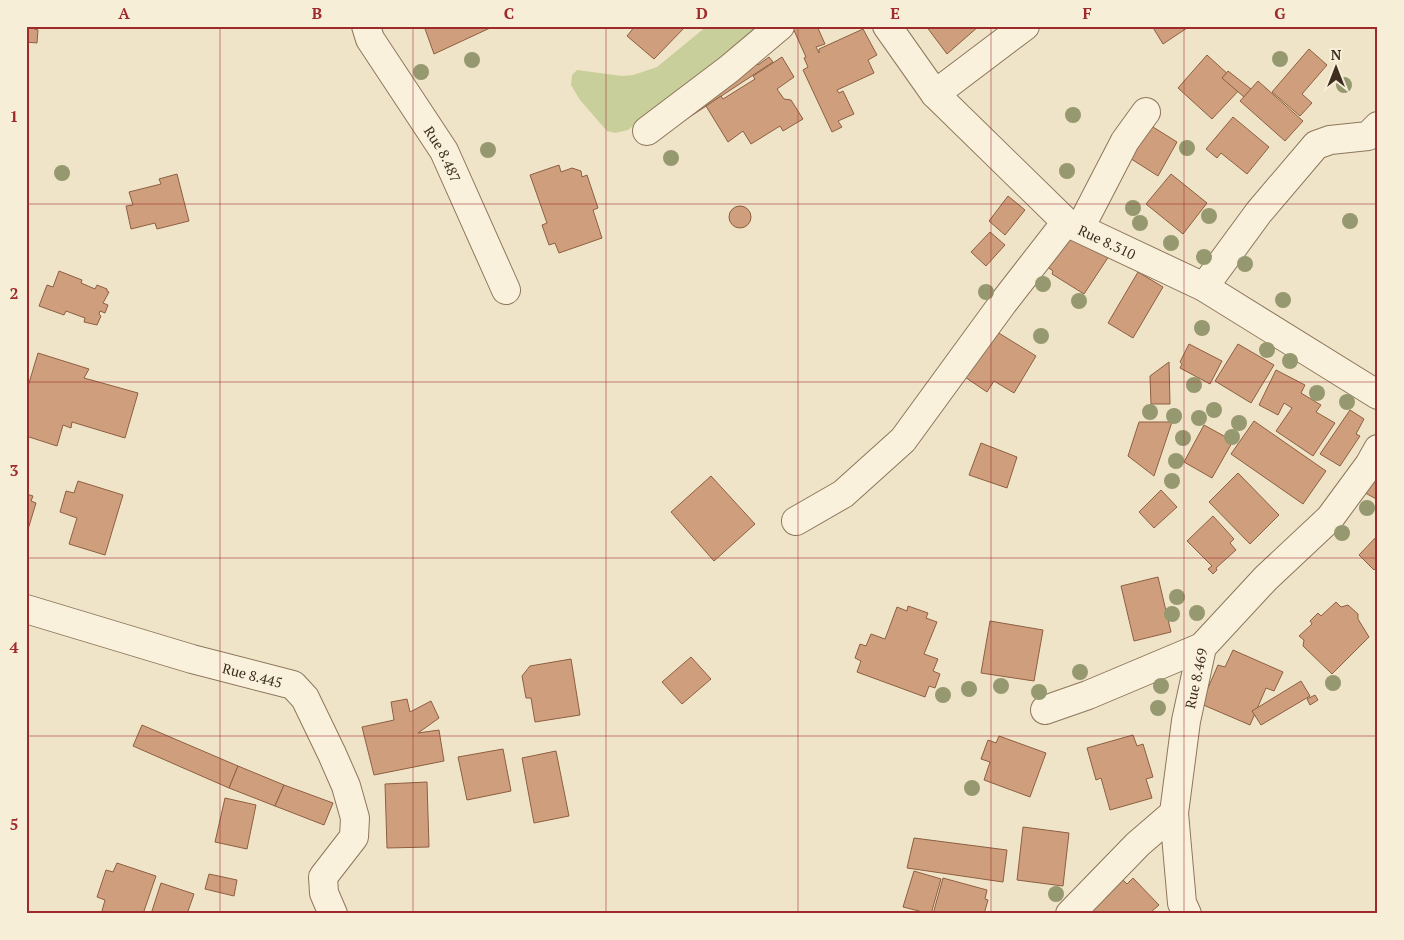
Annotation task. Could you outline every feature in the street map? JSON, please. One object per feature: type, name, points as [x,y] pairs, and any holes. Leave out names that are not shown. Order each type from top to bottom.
[{"type":"street","name":"Rue 8.487","points":[[366,26],[375,46],[444,151],[506,290]]},
{"type":"street","points":[[647,131],[729,69],[780,26]]},
{"type":"street","name":"Rue 8.310","points":[[887,26],[935,94],[1073,225],[1204,287],[1378,395]]},
{"type":"street","points":[[935,94],[1025,26]]},
{"type":"street","points":[[796,521],[843,494],[903,440],[1003,303],[1073,225],[1125,140],[1146,112]]},
{"type":"street","points":[[1204,287],[1259,212],[1316,145],[1330,140],[1368,136],[1378,126]]},
{"type":"street","name":"Rue 8.469","points":[[1187,914],[1182,903],[1174,813],[1186,721],[1202,647],[1266,578],[1330,518],[1369,465],[1378,449]]},
{"type":"street","name":"Rue 8.445","points":[[26,609],[192,660],[293,685],[305,698],[332,754],[346,786],[355,818],[354,837],[323,877],[324,893],[333,914]]},
{"type":"street","points":[[1045,710],[1088,695],[1202,647]]},
{"type":"street","points":[[1070,914],[1138,844],[1174,813]]},
{"type":"green space","points":[[707,26],[762,26],[628,130],[615,133],[607,131],[580,100],[571,85],[572,75],[577,70],[622,76],[633,75],[657,67]]},
{"type":"building","points":[[26,26],[38,30],[37,43],[26,42]]},
{"type":"building","points":[[424,26],[490,26],[490,28],[434,54]]},
{"type":"building","points":[[635,26],[686,26],[654,59],[627,36]]},
{"type":"building","points":[[792,26],[817,26],[825,44],[816,47],[819,53],[819,49],[863,29],[877,55],[868,60],[874,73],[837,90],[839,93],[843,91],[854,114],[838,121],[842,127],[832,132],[803,70],[808,67],[804,58],[806,57]]},
{"type":"building","points":[[926,26],[979,26],[947,54]]},
{"type":"building","points":[[1152,26],[1190,26],[1163,44]]},
{"type":"building","points":[[1309,49],[1327,65],[1302,94],[1312,103],[1300,116],[1272,92]]},
{"type":"building","points":[[747,51],[758,65],[769,57],[773,62],[685,120],[675,106]]},
{"type":"building","points":[[1207,55],[1242,87],[1212,119],[1178,88]]},
{"type":"building","points":[[782,57],[794,77],[777,89],[784,99],[791,100],[803,119],[783,131],[780,126],[751,144],[743,131],[728,142],[706,106],[721,96],[723,99],[755,79],[753,76]]},
{"type":"building","points":[[1228,71],[1251,89],[1244,97],[1222,78]]},
{"type":"building","points":[[1258,81],[1303,121],[1285,141],[1240,101]]},
{"type":"building","points":[[1233,117],[1269,147],[1247,174],[1221,153],[1217,158],[1206,149]]},
{"type":"building","points":[[1145,122],[1177,142],[1158,176],[1125,155]]},
{"type":"building","points":[[559,165],[561,172],[572,168],[581,171],[582,177],[587,175],[598,208],[593,210],[602,238],[559,253],[555,243],[549,245],[542,225],[547,223],[530,175]]},
{"type":"building","points":[[177,174],[189,221],[157,229],[155,223],[131,229],[126,206],[133,205],[129,192],[161,184],[159,179]]},
{"type":"building","points":[[1171,174],[1207,203],[1183,234],[1146,204]]},
{"type":"building","points":[[1008,196],[1025,210],[1005,235],[989,221]]},
{"type":"building","points":[[736,206],[744,206],[751,213],[751,221],[744,228],[736,228],[729,221],[729,213]]},
{"type":"building","points":[[990,232],[1005,245],[986,266],[971,252]]},
{"type":"building","points":[[1070,235],[1109,256],[1084,294],[1052,274],[1053,271],[1046,266]]},
{"type":"building","points":[[59,271],[82,280],[81,283],[95,289],[97,285],[107,289],[109,292],[103,303],[108,305],[105,313],[100,311],[99,314],[101,316],[97,325],[84,322],[85,318],[66,311],[64,315],[39,306],[47,285],[53,287]]},
{"type":"building","points":[[1138,272],[1163,287],[1133,338],[1108,323]]},
{"type":"building","points":[[989,327],[1036,356],[1014,393],[994,381],[987,392],[959,373]]},
{"type":"building","points":[[1189,344],[1222,361],[1210,384],[1180,368],[1182,364],[1180,362]]},
{"type":"building","points":[[1238,344],[1274,365],[1251,403],[1215,381]]},
{"type":"building","points":[[38,353],[89,369],[84,378],[138,393],[125,438],[72,422],[71,428],[63,425],[57,446],[26,436],[26,393]]},
{"type":"building","points":[[1169,362],[1170,404],[1151,404],[1150,376]]},
{"type":"building","points":[[1276,370],[1305,385],[1301,393],[1321,405],[1316,412],[1335,423],[1313,456],[1276,431],[1292,408],[1284,403],[1278,415],[1259,405]]},
{"type":"building","points":[[1350,410],[1364,419],[1356,434],[1360,436],[1340,466],[1320,454]]},
{"type":"building","points":[[1254,421],[1326,471],[1303,504],[1231,454]]},
{"type":"building","points":[[1139,422],[1172,422],[1154,476],[1128,456]]},
{"type":"building","points":[[1204,425],[1233,441],[1212,478],[1184,462]]},
{"type":"building","points":[[981,443],[1017,457],[1007,488],[969,475]]},
{"type":"building","points":[[1378,459],[1378,500],[1360,490]]},
{"type":"building","points":[[1238,473],[1279,515],[1250,544],[1209,502]]},
{"type":"building","points":[[711,476],[755,524],[714,561],[671,512]]},
{"type":"building","points":[[78,481],[123,495],[105,555],[69,544],[77,518],[60,512],[66,491],[74,493]]},
{"type":"building","points":[[1161,490],[1177,507],[1154,528],[1139,512]]},
{"type":"building","points":[[26,494],[33,496],[31,501],[36,503],[26,536]]},
{"type":"building","points":[[1213,516],[1234,539],[1230,543],[1236,550],[1216,568],[1217,570],[1213,574],[1208,569],[1212,566],[1187,541]]},
{"type":"building","points":[[1378,535],[1378,566],[1374,570],[1359,555]]},
{"type":"building","points":[[1158,577],[1171,632],[1134,641],[1121,586]]},
{"type":"building","points":[[1336,602],[1341,607],[1348,605],[1358,614],[1358,619],[1369,637],[1332,674],[1303,646],[1304,640],[1299,636],[1312,624],[1310,621],[1318,613],[1321,616]]},
{"type":"building","points":[[908,606],[928,613],[926,618],[937,622],[924,654],[938,659],[933,671],[940,674],[935,688],[929,686],[925,697],[857,672],[861,661],[855,658],[860,644],[866,646],[871,634],[885,639],[897,607],[907,611]]},
{"type":"building","points":[[990,621],[1043,630],[1034,681],[981,673]]},
{"type":"building","points":[[1233,650],[1283,672],[1274,691],[1266,688],[1250,725],[1201,704],[1218,665],[1225,667]]},
{"type":"building","points":[[691,657],[711,679],[682,704],[662,682]]},
{"type":"building","points":[[571,659],[580,715],[535,722],[531,698],[526,698],[522,676],[530,666]]},
{"type":"building","points":[[1301,681],[1310,696],[1261,725],[1252,711]]},
{"type":"building","points":[[1315,695],[1318,700],[1310,705],[1307,699]]},
{"type":"building","points":[[407,699],[410,712],[431,701],[439,718],[418,733],[439,730],[444,761],[374,775],[362,727],[394,720],[391,702]]},
{"type":"building","points":[[142,725],[238,766],[229,788],[133,746]]},
{"type":"building","points":[[1133,735],[1137,746],[1143,744],[1153,777],[1146,779],[1152,798],[1110,810],[1101,778],[1096,780],[1087,748]]},
{"type":"building","points":[[999,736],[1046,753],[1030,797],[984,780],[990,762],[981,759],[988,740],[996,743]]},
{"type":"building","points":[[503,749],[511,791],[467,800],[458,757]]},
{"type":"building","points":[[556,751],[569,816],[534,823],[522,758]]},
{"type":"building","points":[[238,766],[284,785],[275,806],[229,788]]},
{"type":"building","points":[[427,782],[429,847],[387,848],[385,784]]},
{"type":"building","points":[[284,785],[333,803],[324,825],[275,806]]},
{"type":"building","points":[[225,798],[256,805],[247,849],[215,842]]},
{"type":"building","points":[[1023,827],[1069,833],[1063,886],[1017,880]]},
{"type":"building","points":[[914,838],[1007,850],[1003,882],[907,868]]},
{"type":"building","points":[[117,863],[156,876],[143,914],[111,914],[102,911],[105,900],[97,897],[106,870],[113,872]]},
{"type":"building","points":[[914,871],[941,879],[931,914],[903,907]]},
{"type":"building","points":[[209,874],[237,880],[234,896],[205,889]]},
{"type":"building","points":[[943,878],[987,890],[985,899],[988,900],[984,914],[933,914]]},
{"type":"building","points":[[1133,878],[1159,905],[1151,912],[1153,914],[1085,914],[1122,879],[1127,884]]},
{"type":"building","points":[[161,883],[194,894],[187,914],[151,914]]}]
